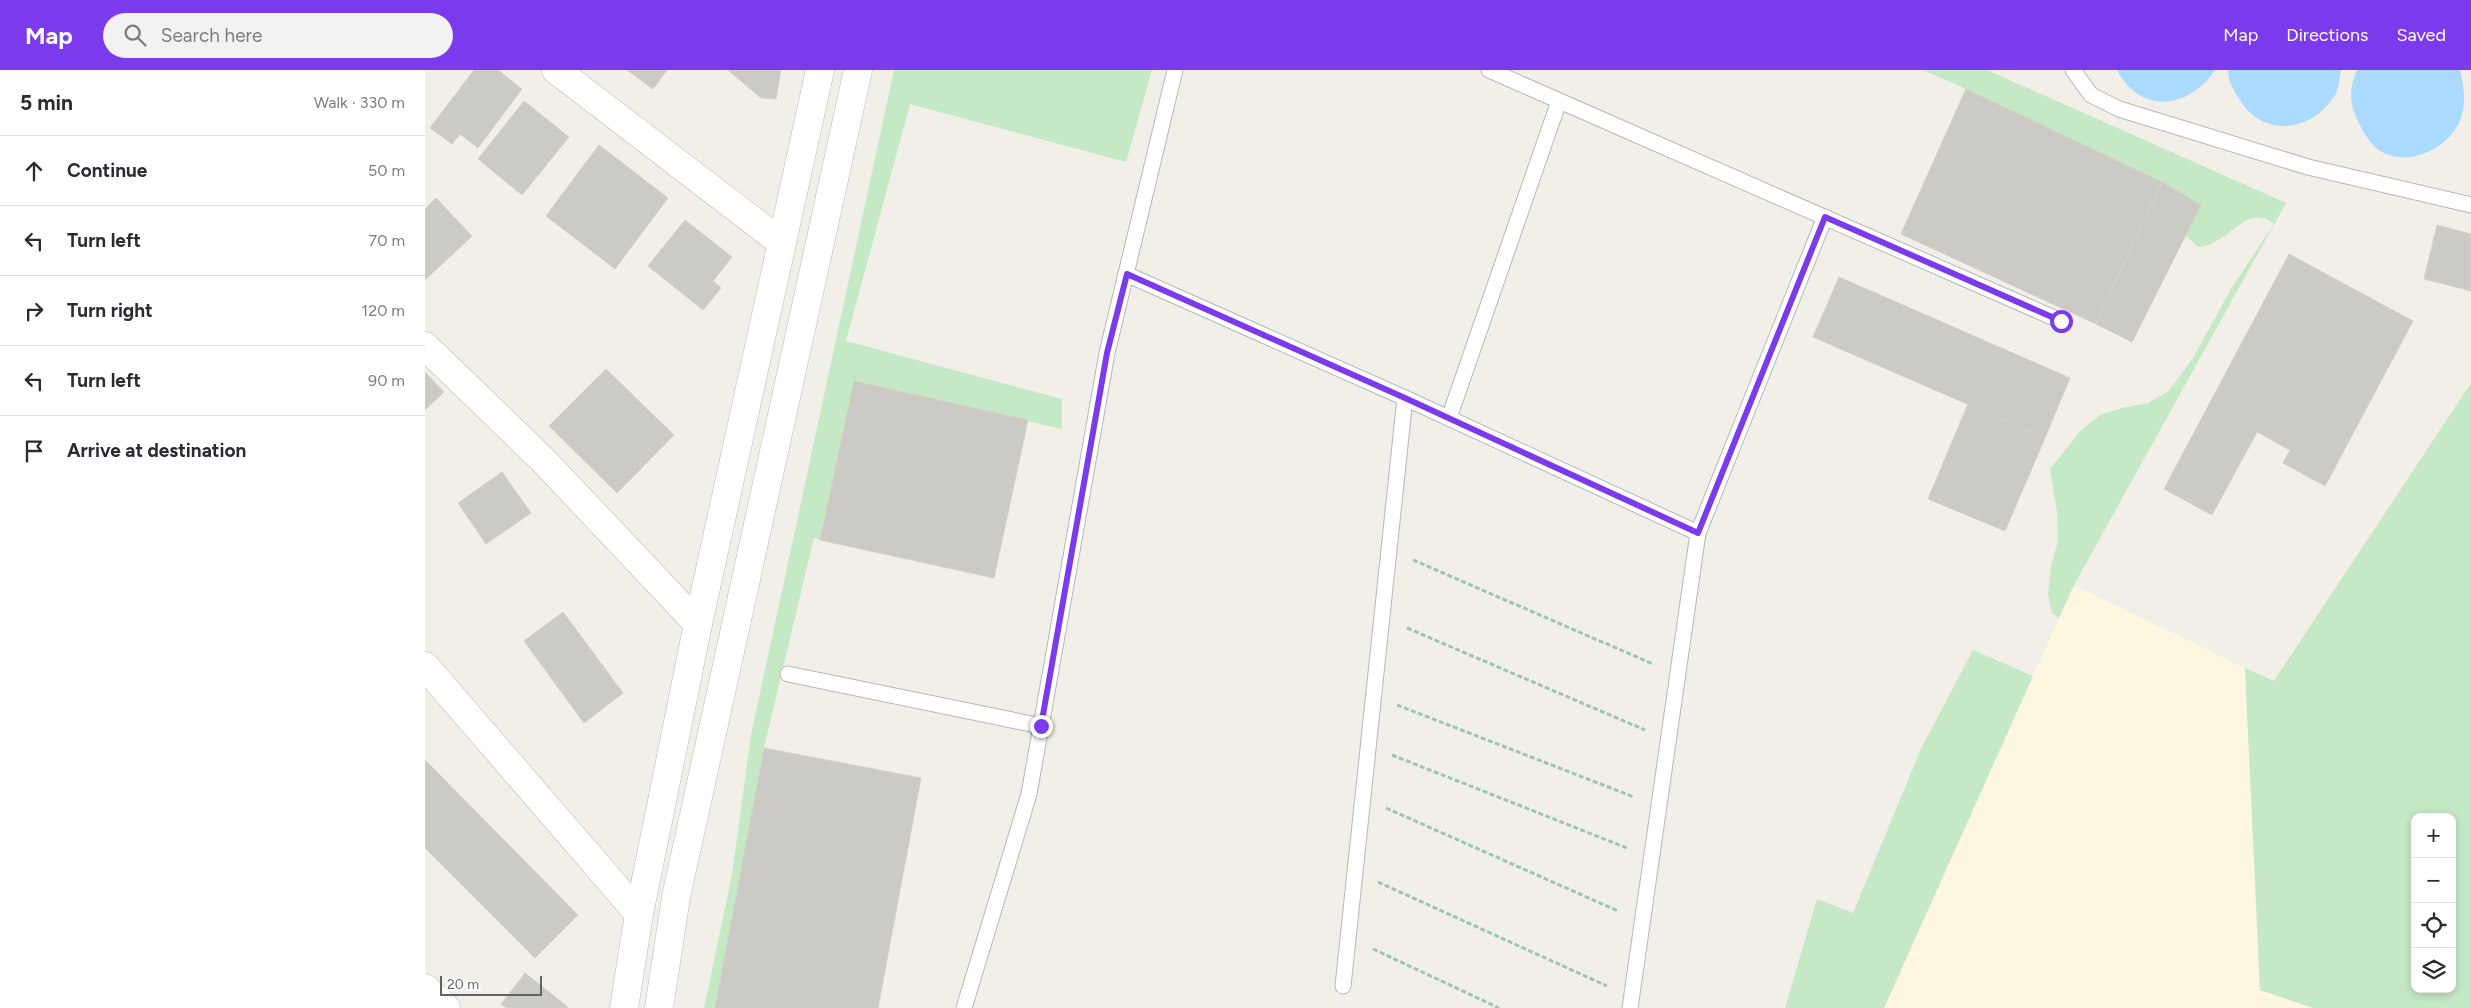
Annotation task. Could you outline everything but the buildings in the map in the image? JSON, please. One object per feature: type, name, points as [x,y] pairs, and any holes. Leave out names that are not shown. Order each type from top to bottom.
[{"type":"main road","points":[[557,70],[782,243]]},
{"type":"main road","points":[[624,1008],[639,914],[698,624],[820,70]]},
{"type":"main road","points":[[659,1008],[676,897],[858,70]]},
{"type":"main road","points":[[425,346],[543,460],[698,624]]},
{"type":"main road","points":[[425,666],[639,914]]},
{"type":"main road","points":[[425,988],[446,1008]]},
{"type":"lane","points":[[964,1008],[1029,794],[1107,353],[1175,70]]},
{"type":"lane","points":[[1489,70],[2061,321]]},
{"type":"lane","points":[[2073,70],[2091,95],[2119,109],[2308,167],[2471,205]]},
{"type":"lane","points":[[1449,418],[1559,101]]},
{"type":"lane","points":[[1631,1003],[1698,533],[1825,217]]},
{"type":"lane","points":[[1127,274],[1405,398],[1698,533]]},
{"type":"lane","points":[[1343,986],[1405,398]]},
{"type":"lane","points":[[788,674],[1041,726]]},
{"type":"path","points":[[1389,550],[1679,675]]},
{"type":"path","points":[[1381,618],[1670,740]]},
{"type":"path","points":[[1373,696],[1660,807]]},
{"type":"path","points":[[1368,745],[1652,858]]},
{"type":"path","points":[[1363,798],[1643,922]]},
{"type":"path","points":[[1355,871],[1631,1003]]},
{"type":"path","points":[[1348,937],[1499,1008]]},
{"type":"shaded area","points":[[2074,585],[2245,668],[2260,990],[2313,1008],[1884,1008]]},
{"type":"green space","points":[[894,70],[1152,70],[1126,162],[910,104],[846,341],[1062,399],[1062,429],[854,382],[820,540],[814,537],[764,748],[715,1008],[704,1008],[732,875],[751,735]]},
{"type":"green space","points":[[1923,70],[1987,70],[2286,203],[2074,585],[2059,618],[2052,613],[2048,594],[2051,567],[2058,541],[2057,512],[2050,469],[2082,429],[2100,415],[2148,403],[2169,391],[2193,358],[2231,289],[2274,224],[2264,218],[2254,218],[2237,226],[2219,240],[2209,245],[2198,247],[2185,235],[1966,89]]},
{"type":"green space","points":[[2471,383],[2471,1008],[2313,1008],[2260,990],[2245,668],[2274,681]]},
{"type":"green space","points":[[1973,650],[2033,676],[1884,1008],[1785,1008],[1817,899],[1853,913],[1921,749]]},
{"type":"water","points":[[2117,70],[2215,70],[2192,93],[2179,99],[2165,102],[2151,100],[2138,94],[2127,85]]},
{"type":"water","points":[[2228,70],[2341,70],[2336,93],[2326,107],[2314,117],[2286,126],[2272,125],[2259,119],[2247,109],[2232,86]]},
{"type":"water","points":[[2357,70],[2460,70],[2464,90],[2462,117],[2446,140],[2427,152],[2405,157],[2384,153],[2365,135],[2355,115],[2351,89]]},
{"type":"route","points":[[1041,726],[1107,353],[1127,274],[1405,398],[1698,533],[1825,217],[2061,321]]}]
